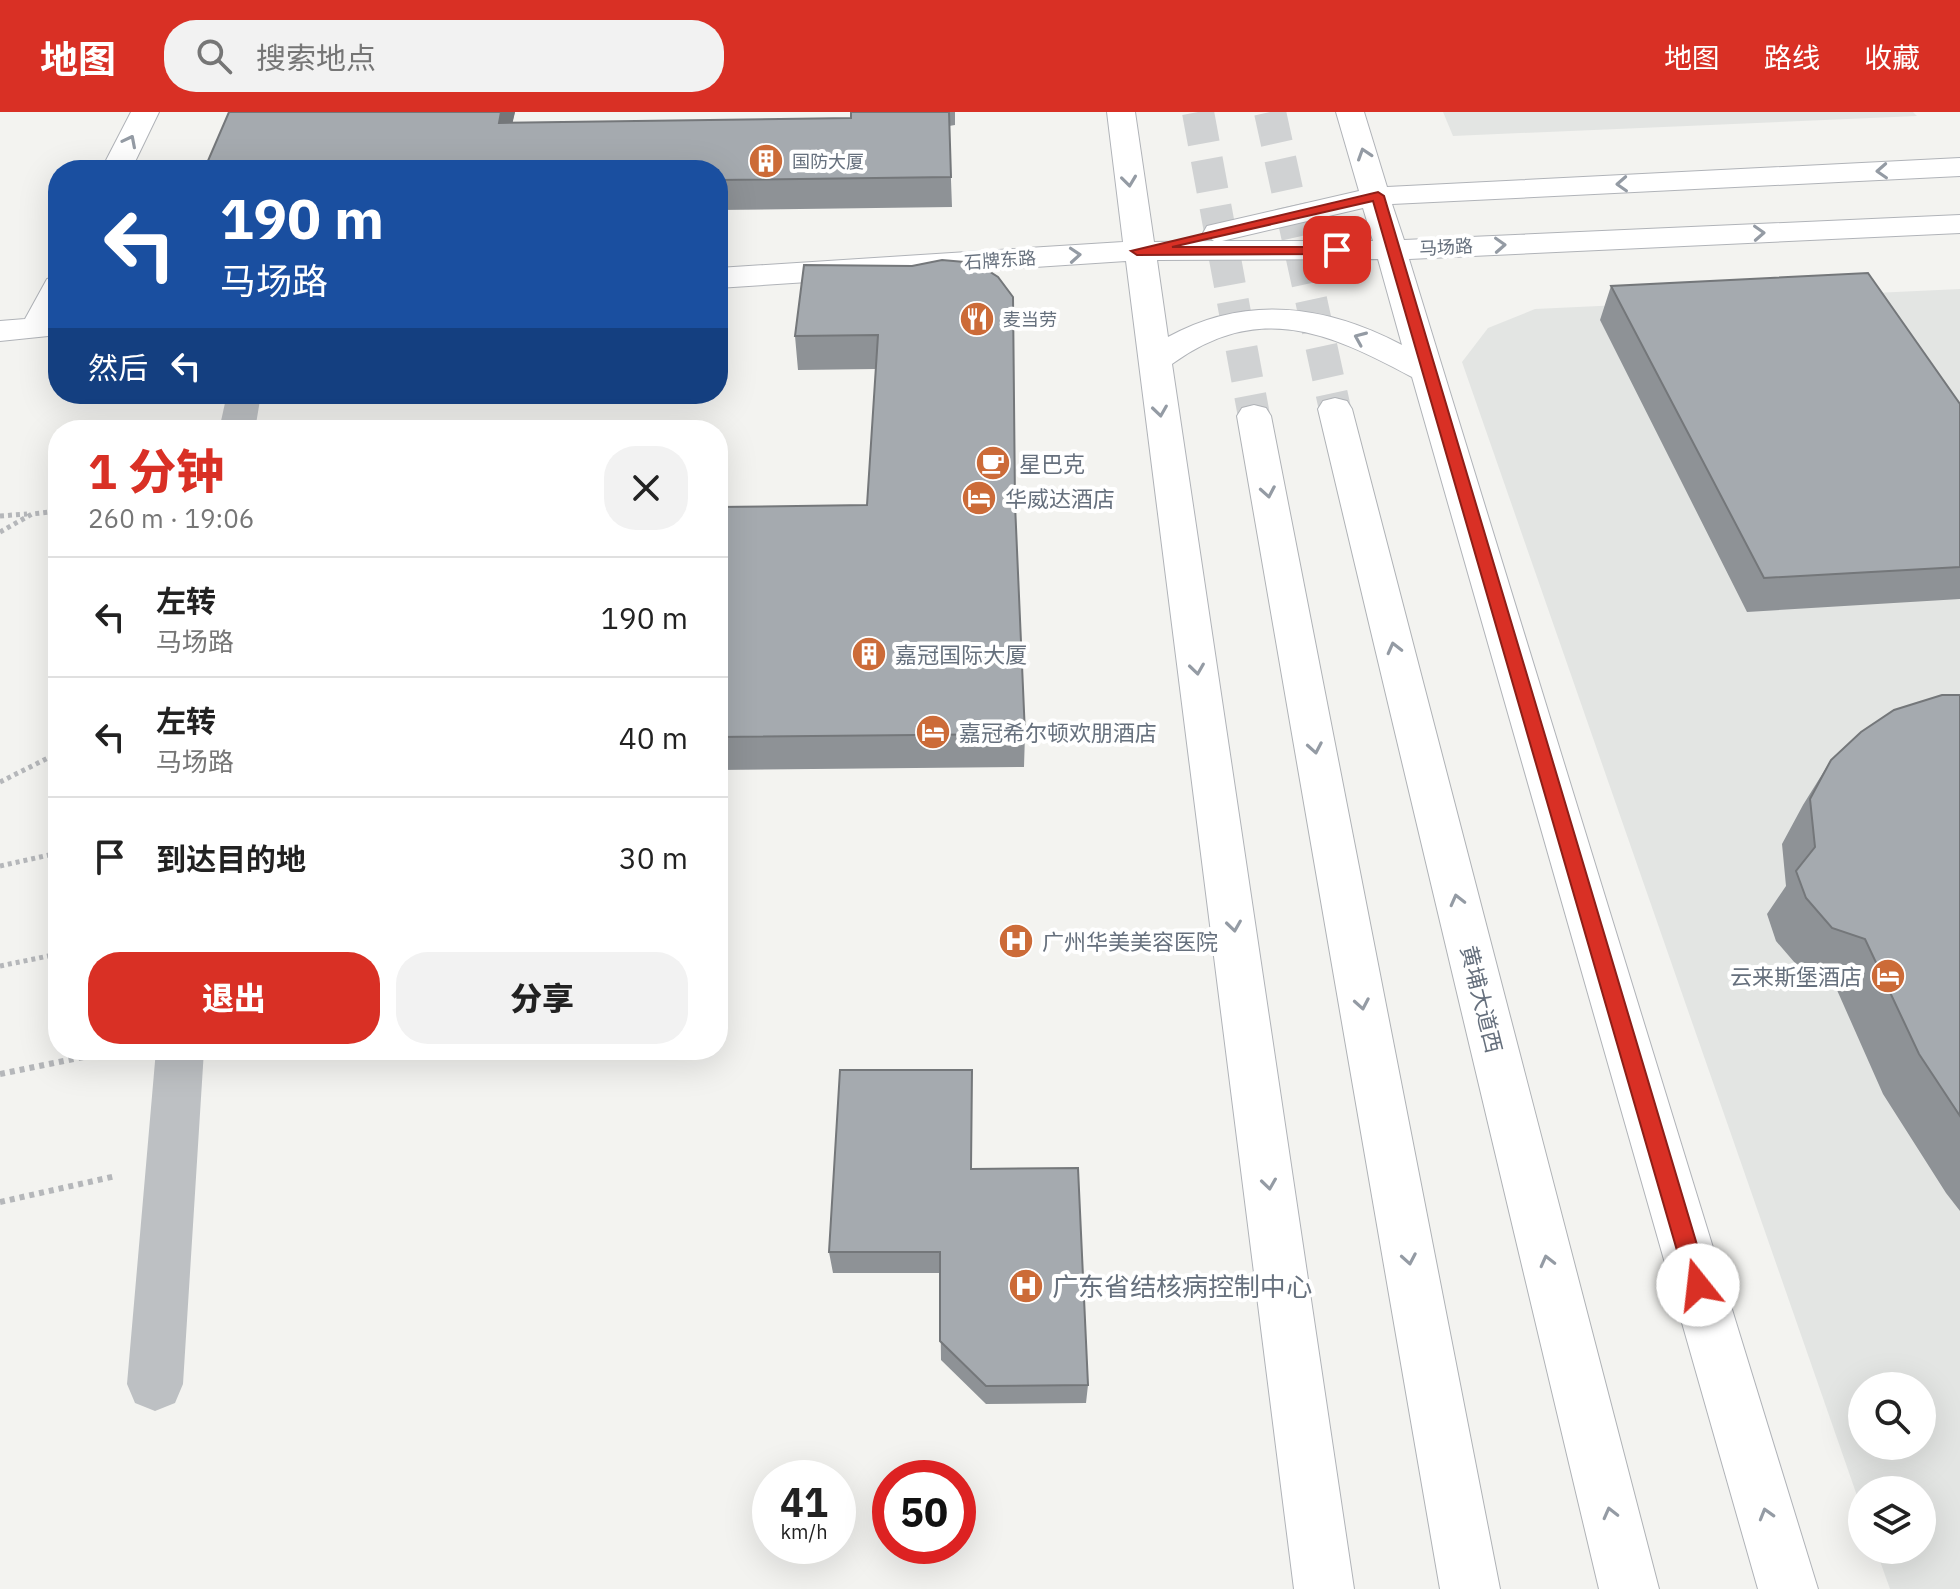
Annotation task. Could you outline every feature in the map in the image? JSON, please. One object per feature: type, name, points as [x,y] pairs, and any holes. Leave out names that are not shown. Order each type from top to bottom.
[{"type":"main road","points":[[121,160],[145,112]]},
{"type":"main road","points":[[1121,112],[1137,251],[1324,1589]]},
{"type":"main road","points":[[1350,112],[1378,196],[1788,1589]]},
{"type":"main road","points":[[1137,251],[1378,196],[1960,167]]},
{"type":"main road","name":"马场路","points":[[1137,251],[1394,250],[1960,224]]},
{"type":"main road","name":"石牌东路","points":[[728,277],[1137,251]]},
{"type":"main road","points":[[1153,362],[1177,342],[1210,327],[1259,318],[1333,326],[1430,373]]},
{"type":"main road","points":[[0,331],[48,326]]},
{"type":"main road","name":"黄埔大道西","points":[[1335,409],[1629,1589]]},
{"type":"main road","points":[[1254,416],[1470,1589]]},
{"type":"street","points":[[155,1384],[179,1060]]},
{"type":"path","points":[[0,516],[48,512]]},
{"type":"path","points":[[0,532],[32,514]]},
{"type":"path","points":[[0,782],[48,758]]},
{"type":"path","points":[[0,866],[48,855]]},
{"type":"path","points":[[0,966],[48,956]]},
{"type":"path","points":[[0,1074],[69,1060]]},
{"type":"path","points":[[0,1202],[171,1164]]},
{"type":"shaded area","points":[[1443,112],[1913,112],[1917,116],[1453,136]]},
{"type":"shaded area","points":[[1960,289],[1960,1589],[1890,1589],[1881,1564],[1936,1564],[1936,1476],[1850,1476],[1462,362],[1488,328],[1535,309]]},
{"type":"building","points":[[229,112],[501,112],[499,123],[851,118],[851,112],[949,112],[951,177],[728,180],[728,160],[208,160]]},
{"type":"building","points":[[942,260],[976,263],[998,277],[1013,297],[1015,504],[1025,734],[728,737],[728,507],[867,505],[878,335],[795,336],[804,265],[912,266]]},
{"type":"building","points":[[1868,273],[1960,404],[1960,567],[1764,578],[1611,286]]},
{"type":"building","name":"云来斯堡酒店","points":[[1942,695],[1960,695],[1960,1116],[1919,1054],[1865,939],[1832,928],[1806,898],[1796,871],[1815,847],[1810,799],[1831,760],[1861,732],[1894,710]]},
{"type":"building","points":[[840,1070],[972,1070],[971,1169],[1078,1168],[1088,1385],[986,1386],[940,1341],[940,1252],[829,1252]]},
{"type":"tunnel","points":[[1198,112],[1254,416]]},
{"type":"tunnel","points":[[1270,112],[1335,409]]},
{"type":"place","name":"国防大厦","points":[[766,161]]},
{"type":"place","name":"麦当劳","points":[[977,319]]},
{"type":"place","name":"星巴克","points":[[993,463]]},
{"type":"place","name":"华威达酒店","points":[[979,498]]},
{"type":"place","name":"嘉冠国际大厦","points":[[869,654]]},
{"type":"place","name":"嘉冠希尔顿欢朋酒店","points":[[933,732]]},
{"type":"place","name":"广州华美美容医院","points":[[1016,941]]},
{"type":"place","name":"云来斯堡酒店","points":[[1888,976]]},
{"type":"place","name":"广东省结核病控制中心","points":[[1026,1286]]},
{"type":"route","points":[[1337,250],[1137,251],[1378,196],[1698,1285]]}]
